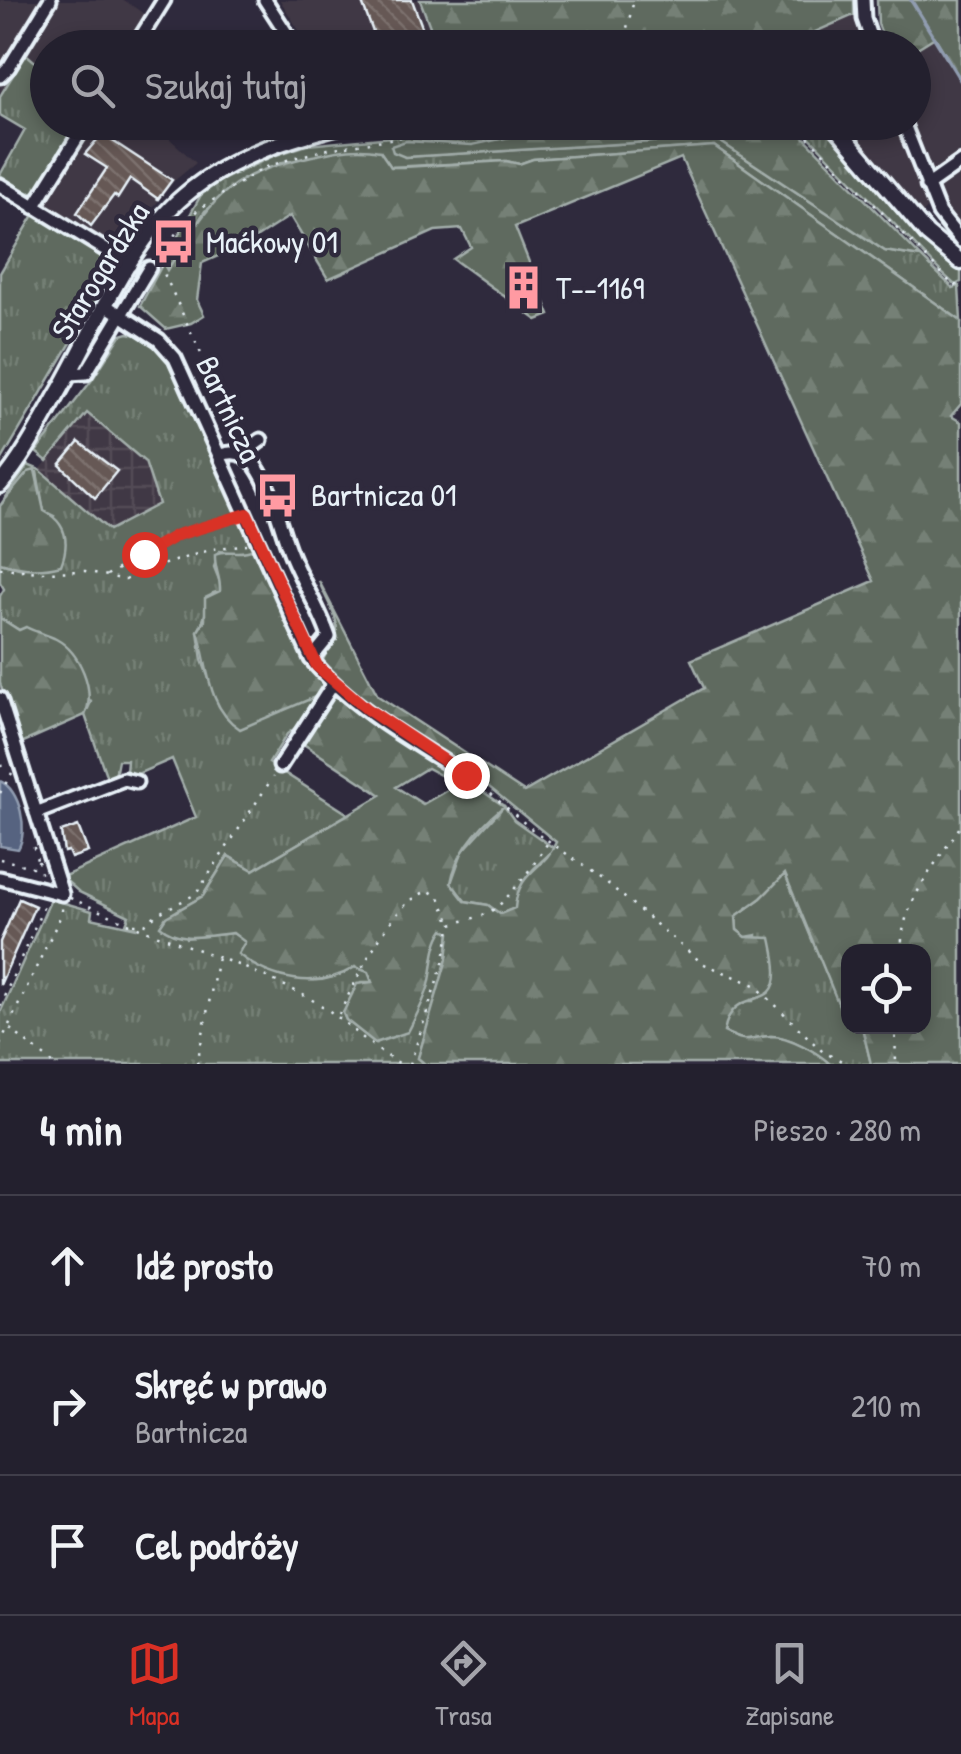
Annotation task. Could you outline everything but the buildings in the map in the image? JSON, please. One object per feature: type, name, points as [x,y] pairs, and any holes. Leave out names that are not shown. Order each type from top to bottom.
[{"type":"main road","name":"Starogardzka","points":[[0,485],[24,452],[130,265],[162,218],[210,176],[289,140]]},
{"type":"main road","points":[[847,140],[927,234],[961,262]]},
{"type":"street","points":[[32,30],[50,0]]},
{"type":"street","points":[[145,30],[164,0]]},
{"type":"street","points":[[265,0],[284,30]]},
{"type":"street","points":[[864,0],[868,30]]},
{"type":"street","points":[[0,76],[30,33]]},
{"type":"street","points":[[34,206],[76,140]]},
{"type":"street","points":[[910,140],[939,213],[961,241]]},
{"type":"street","points":[[927,186],[961,162]]},
{"type":"street","points":[[0,185],[130,265]]},
{"type":"street","points":[[69,374],[86,373],[149,268]]},
{"type":"street","name":"Bartnicza","points":[[106,306],[159,340],[175,358],[311,659],[333,684],[466,775]]},
{"type":"street","points":[[221,455],[244,451],[261,440]]},
{"type":"street","points":[[244,451],[254,464],[285,532],[288,550],[329,638],[311,659]]},
{"type":"street","points":[[266,560],[288,550]]},
{"type":"street","points":[[280,766],[333,684]]},
{"type":"street","points":[[0,698],[36,813],[52,891],[0,878]]},
{"type":"street","points":[[36,813],[124,780],[136,782]]},
{"type":"path","points":[[626,30],[634,0]]},
{"type":"path","points":[[244,451],[163,266],[157,262],[182,224],[243,180],[293,158],[388,140]]},
{"type":"path","points":[[812,140],[954,286],[961,284]]},
{"type":"path","points":[[120,238],[127,242]]},
{"type":"path","points":[[105,576],[177,535],[247,514]]},
{"type":"path","points":[[0,568],[85,571],[125,580],[213,548],[259,542]]},
{"type":"path","points":[[0,766],[9,764],[14,770],[18,788]]},
{"type":"path","points":[[132,924],[145,924],[196,894],[280,766]]},
{"type":"path","points":[[0,797],[14,770]]},
{"type":"path","points":[[480,784],[702,963],[755,984],[823,1052],[848,1064]]},
{"type":"path","points":[[901,944],[900,933],[908,912],[961,825]]},
{"type":"path","points":[[451,924],[476,918],[497,907],[542,854],[548,840]]},
{"type":"path","points":[[0,1044],[62,912],[33,842]]},
{"type":"path","points":[[0,860],[29,868],[38,860]]},
{"type":"path","points":[[52,891],[218,955],[317,1002],[378,1052],[401,1064]]},
{"type":"path","points":[[0,1006],[52,891]]},
{"type":"path","points":[[337,1017],[380,940],[410,900],[429,891],[439,897],[451,924],[439,979],[410,1064]]},
{"type":"path","points":[[196,1064],[218,955]]},
{"type":"path","points":[[0,986],[8,989]]},
{"type":"path","points":[[8,1028],[54,1064]]},
{"type":"path","points":[[895,1034],[896,1064]]},
{"type":"shaded area","points":[[0,0],[124,0],[147,16],[138,30],[30,30],[30,58],[26,55],[0,96]]},
{"type":"shaded area","points":[[280,0],[420,0],[431,30],[299,30]]},
{"type":"shaded area","points":[[854,15],[860,30],[818,30]]},
{"type":"shaded area","points":[[935,37],[961,81],[961,226],[930,205],[921,215],[858,140],[931,140],[931,39]]},
{"type":"shaded area","points":[[81,140],[171,140],[196,163],[174,181],[121,248],[42,201]]},
{"type":"shaded area","points":[[87,413],[145,462],[159,504],[109,530],[39,471]]},
{"type":"green space","points":[[420,0],[854,0],[854,15],[820,30],[431,30]]},
{"type":"green space","points":[[877,0],[961,0],[961,81],[935,37],[931,39],[931,30],[880,30]]},
{"type":"green space","points":[[26,54],[30,57],[30,140],[72,140],[40,190],[29,193],[0,175],[25,130],[0,115],[0,96]]},
{"type":"green space","points":[[360,140],[492,140],[465,146],[406,141],[405,157],[718,140],[885,251],[921,257],[953,288],[959,286],[961,321],[714,146],[533,159],[519,164],[506,161],[391,167],[380,151],[283,162],[205,211],[167,271],[163,263],[201,195],[220,181],[273,156],[307,145]]},
{"type":"green space","points":[[496,140],[682,140],[405,157],[393,152],[391,146],[406,141],[472,145]]},
{"type":"green space","points":[[718,140],[807,140],[921,257],[885,251]]},
{"type":"green space","points":[[813,140],[837,140],[904,220],[961,270],[961,282],[955,285]]},
{"type":"green space","points":[[714,146],[961,321],[961,404],[951,416],[961,422],[961,1064],[871,1064],[864,1034],[931,1034],[931,944],[841,944],[841,1010],[785,874],[736,916],[737,930],[746,937],[771,938],[776,971],[770,992],[736,1008],[724,1032],[744,1039],[786,1039],[830,1064],[425,1064],[418,1058],[447,959],[450,933],[444,929],[435,949],[427,991],[408,1032],[375,1043],[346,1020],[343,1013],[357,984],[372,982],[368,972],[355,967],[310,980],[280,976],[238,954],[245,942],[233,933],[186,937],[160,926],[166,917],[203,896],[228,856],[253,870],[381,795],[302,743],[335,691],[442,767],[440,775],[427,768],[396,787],[423,804],[456,785],[457,777],[463,778],[504,806],[478,831],[458,861],[451,883],[465,901],[488,905],[500,914],[515,908],[521,886],[556,842],[472,773],[468,763],[454,761],[373,710],[322,664],[337,629],[319,581],[378,696],[524,792],[704,688],[691,660],[874,581],[681,158],[515,227],[550,315],[537,320],[453,259],[471,247],[462,229],[435,231],[328,279],[290,216],[248,243],[202,263],[197,300],[204,315],[191,323],[166,329],[140,306],[163,263],[167,270],[210,207],[239,182],[258,172],[354,149],[380,151],[391,167],[506,161],[519,164],[533,159]]},
{"type":"green space","points":[[35,213],[104,254],[115,268],[0,463],[0,273]]},
{"type":"green space","points":[[121,335],[143,337],[156,347],[177,373],[254,549],[243,554],[220,551],[214,567],[220,591],[213,593],[198,631],[202,660],[219,706],[322,694],[307,719],[287,734],[269,763],[348,814],[253,870],[228,856],[203,896],[178,910],[186,938],[233,933],[246,942],[240,950],[296,978],[323,980],[355,967],[369,972],[372,982],[362,982],[343,1013],[346,1020],[376,1043],[397,1031],[420,1006],[443,928],[450,932],[447,959],[418,1058],[425,1064],[0,1064],[0,1013],[51,899],[92,911],[91,918],[137,928],[126,924],[129,916],[79,892],[62,877],[196,817],[172,759],[133,776],[126,773],[127,760],[118,760],[115,776],[107,778],[85,715],[91,702],[40,632],[19,630],[0,618],[0,596],[4,589],[0,563],[23,569],[54,516],[44,511],[37,472],[0,506],[28,465],[40,470],[109,530],[159,504],[145,462],[87,413],[47,461],[36,452]]},
{"type":"green space","points":[[35,470],[44,511],[58,521],[64,534],[61,565],[30,568],[0,563],[0,506],[28,472]]},
{"type":"green space","points":[[254,549],[304,658],[327,685],[322,694],[240,729],[215,698],[198,631],[205,620],[205,598],[220,591],[215,554]]},
{"type":"green space","points":[[0,618],[19,630],[26,627],[65,645],[84,672],[88,694],[85,715],[19,744],[0,683]]},
{"type":"green space","points":[[504,806],[514,820],[555,849],[524,882],[516,908],[500,914],[488,905],[465,901],[451,883],[462,852]]},
{"type":"green space","points":[[785,873],[841,1009],[841,1034],[864,1034],[871,1064],[830,1064],[786,1039],[744,1039],[724,1032],[727,1013],[740,1001],[753,1001],[757,935],[746,937],[737,930],[736,916]]},
{"type":"water","points":[[0,781],[13,792],[21,811],[23,832],[18,849],[0,846]]},
{"type":"waterway","points":[[911,0],[930,30]]},
{"type":"waterway","points":[[931,32],[961,81]]},
{"type":"place","name":"Maćkowy 01","points":[[173,242]]},
{"type":"place","name":"T--1169","points":[[523,288]]},
{"type":"place","name":"Bartnicza 01","points":[[278,495]]},
{"type":"route","points":[[144,554],[177,535],[247,514],[311,659],[333,684],[466,775]]}]
